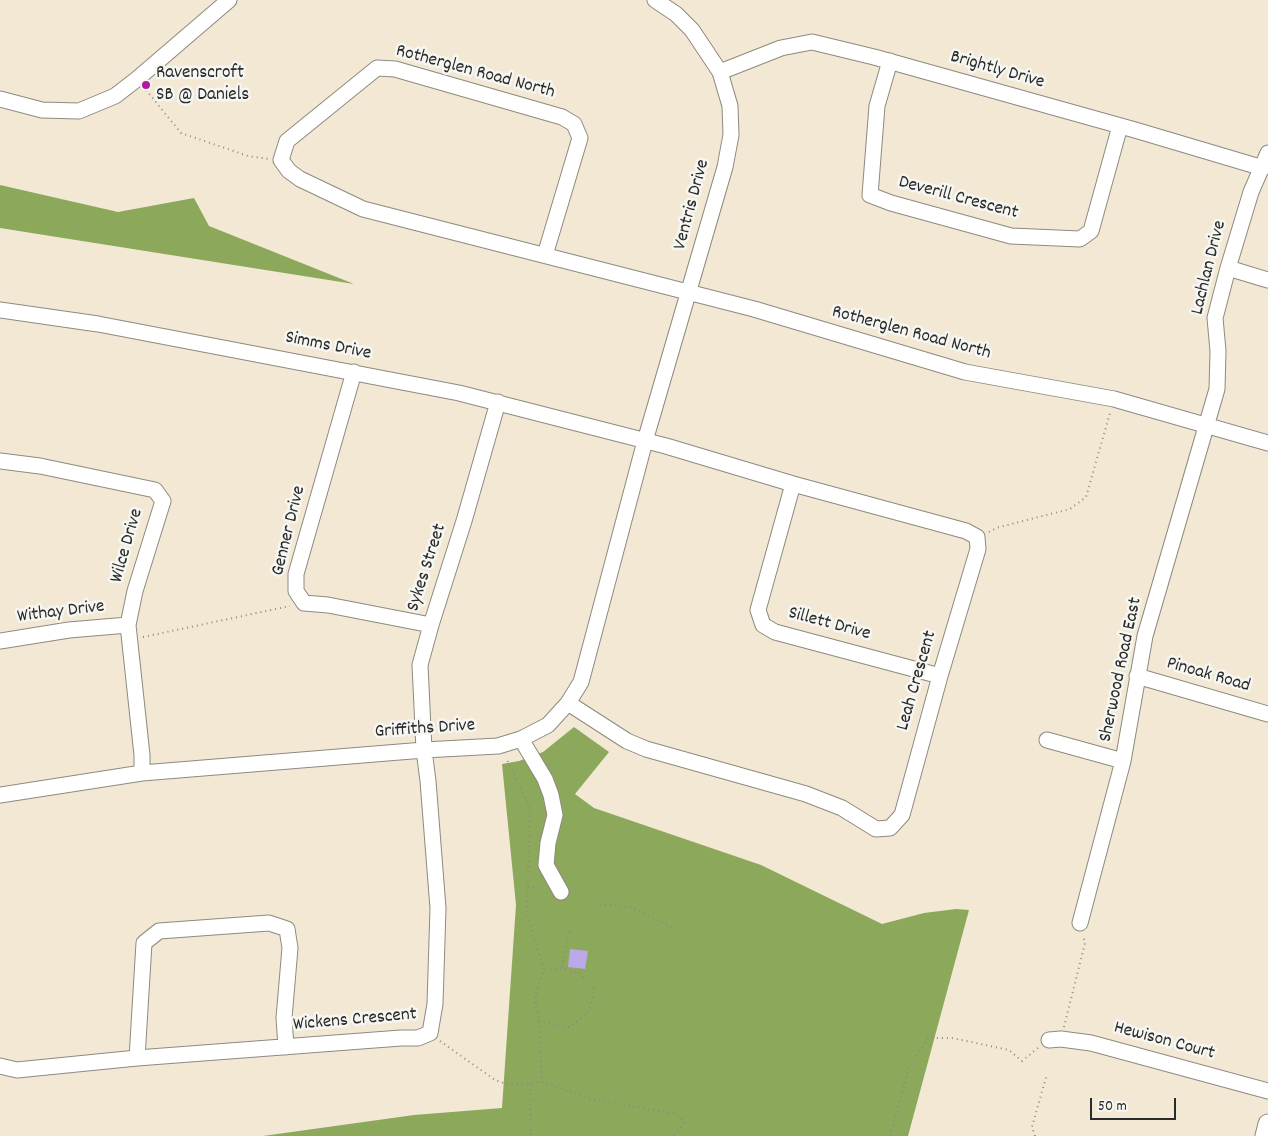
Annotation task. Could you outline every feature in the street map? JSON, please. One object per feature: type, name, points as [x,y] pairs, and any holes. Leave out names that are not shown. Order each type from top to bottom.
[{"type":"main road","points":[[1265,1136],[1268,1124]]},
{"type":"street","points":[[0,99],[42,110],[79,111],[115,96],[229,0]]},
{"type":"street","name":"Ventris Drive","points":[[645,441],[725,168],[730,135],[730,106],[720,72],[692,30],[676,14],[655,0]]},
{"type":"street","name":"Brightly Drive","points":[[720,72],[781,48],[812,42],[890,61],[1263,168]]},
{"type":"street","name":"Deverill Crescent","points":[[890,61],[877,106],[870,195],[900,206],[1011,236],[1080,238],[1091,231],[1120,126]]},
{"type":"street","name":"Rotherglen Road North","points":[[545,255],[580,138],[574,124],[562,117],[395,69],[377,68],[287,141],[281,160],[289,171],[300,179],[363,209],[754,310],[965,372],[1114,398],[1268,442]]},
{"type":"street","name":"Lachlan Drive","points":[[1207,426],[1216,389],[1218,351],[1215,318],[1251,192],[1268,153]]},
{"type":"street","points":[[1228,268],[1268,280]]},
{"type":"street","name":"Simms Drive","points":[[0,310],[98,324],[459,393],[645,441]]},
{"type":"street","name":"Genner Drive","points":[[304,603],[296,591],[296,574],[354,372]]},
{"type":"street","name":"Sykes Street","points":[[424,750],[420,665],[498,402]]},
{"type":"street","name":"Sherwood Road East","points":[[1080,923],[1123,761],[1145,636],[1207,426]]},
{"type":"street","points":[[645,441],[966,531],[977,537]]},
{"type":"street","name":"Griffiths Drive","points":[[0,795],[142,773],[424,750],[498,746],[521,739],[548,725],[568,703],[580,682],[645,441]]},
{"type":"street","name":"Wilce Drive","points":[[0,460],[40,466],[155,490],[163,501],[136,592],[129,632],[142,773]]},
{"type":"street","name":"Sillett Drive","points":[[793,484],[758,610],[763,625],[776,632],[940,676]]},
{"type":"street","name":"Leah Crescent","points":[[568,703],[627,742],[806,794],[842,808],[876,829],[890,828],[902,815],[940,676],[978,549],[977,537]]},
{"type":"street","points":[[304,603],[328,605],[431,625]]},
{"type":"street","name":"Withay Drive","points":[[0,641],[70,630],[129,632]]},
{"type":"street","name":"Pinoak Road","points":[[1137,676],[1268,714]]},
{"type":"street","points":[[521,739],[551,795],[555,815],[548,843],[546,865],[561,892]]},
{"type":"street","points":[[1047,740],[1123,761]]},
{"type":"street","name":"Wickens Crescent","points":[[0,1066],[16,1070],[137,1058],[418,1038],[430,1033],[435,1004],[438,908],[424,750]]},
{"type":"street","points":[[137,1058],[144,943],[159,931],[269,923],[287,929],[290,948],[284,1018],[286,1047]]},
{"type":"street","name":"Hewison Court","points":[[1054,1040],[1091,1043],[1268,1091]]},
{"type":"path","points":[[137,79],[181,133],[248,156],[281,160]]},
{"type":"path","points":[[977,537],[996,528],[1070,509],[1086,497],[1114,398]]},
{"type":"path","points":[[129,632],[304,603]]},
{"type":"path","points":[[507,760],[530,808],[527,914],[544,970],[535,1000],[539,1020],[542,1082]]},
{"type":"path","points":[[600,904],[630,907],[674,928]]},
{"type":"path","points":[[890,1136],[909,1068],[928,1038],[952,1038],[1009,1050],[1022,1061],[1054,1040],[1085,944],[1080,923]]},
{"type":"path","points":[[562,968],[570,928]]},
{"type":"path","points":[[539,1020],[558,1026],[569,1027],[587,1014],[594,989],[581,974],[562,968],[544,970]]},
{"type":"path","points":[[430,1033],[495,1080],[509,1085],[542,1082],[587,1098],[676,1114],[684,1122],[679,1131],[673,1136]]},
{"type":"path","points":[[1035,1136],[1032,1126],[1047,1074]]},
{"type":"path","points":[[530,1084],[531,1136]]},
{"type":"green space","points":[[0,185],[118,212],[194,198],[209,226],[354,284],[0,228]]},
{"type":"green space","points":[[574,727],[609,752],[575,794],[594,808],[761,865],[882,924],[924,913],[956,909],[969,910],[908,1136],[263,1136],[414,1115],[502,1108],[516,905],[502,764],[519,761],[543,752]]},
{"type":"building","points":[[570,949],[588,951],[585,969],[568,967]]},
{"type":"place","name":"Ravenscroft SB @ Daniels","points":[[146,85]]}]
